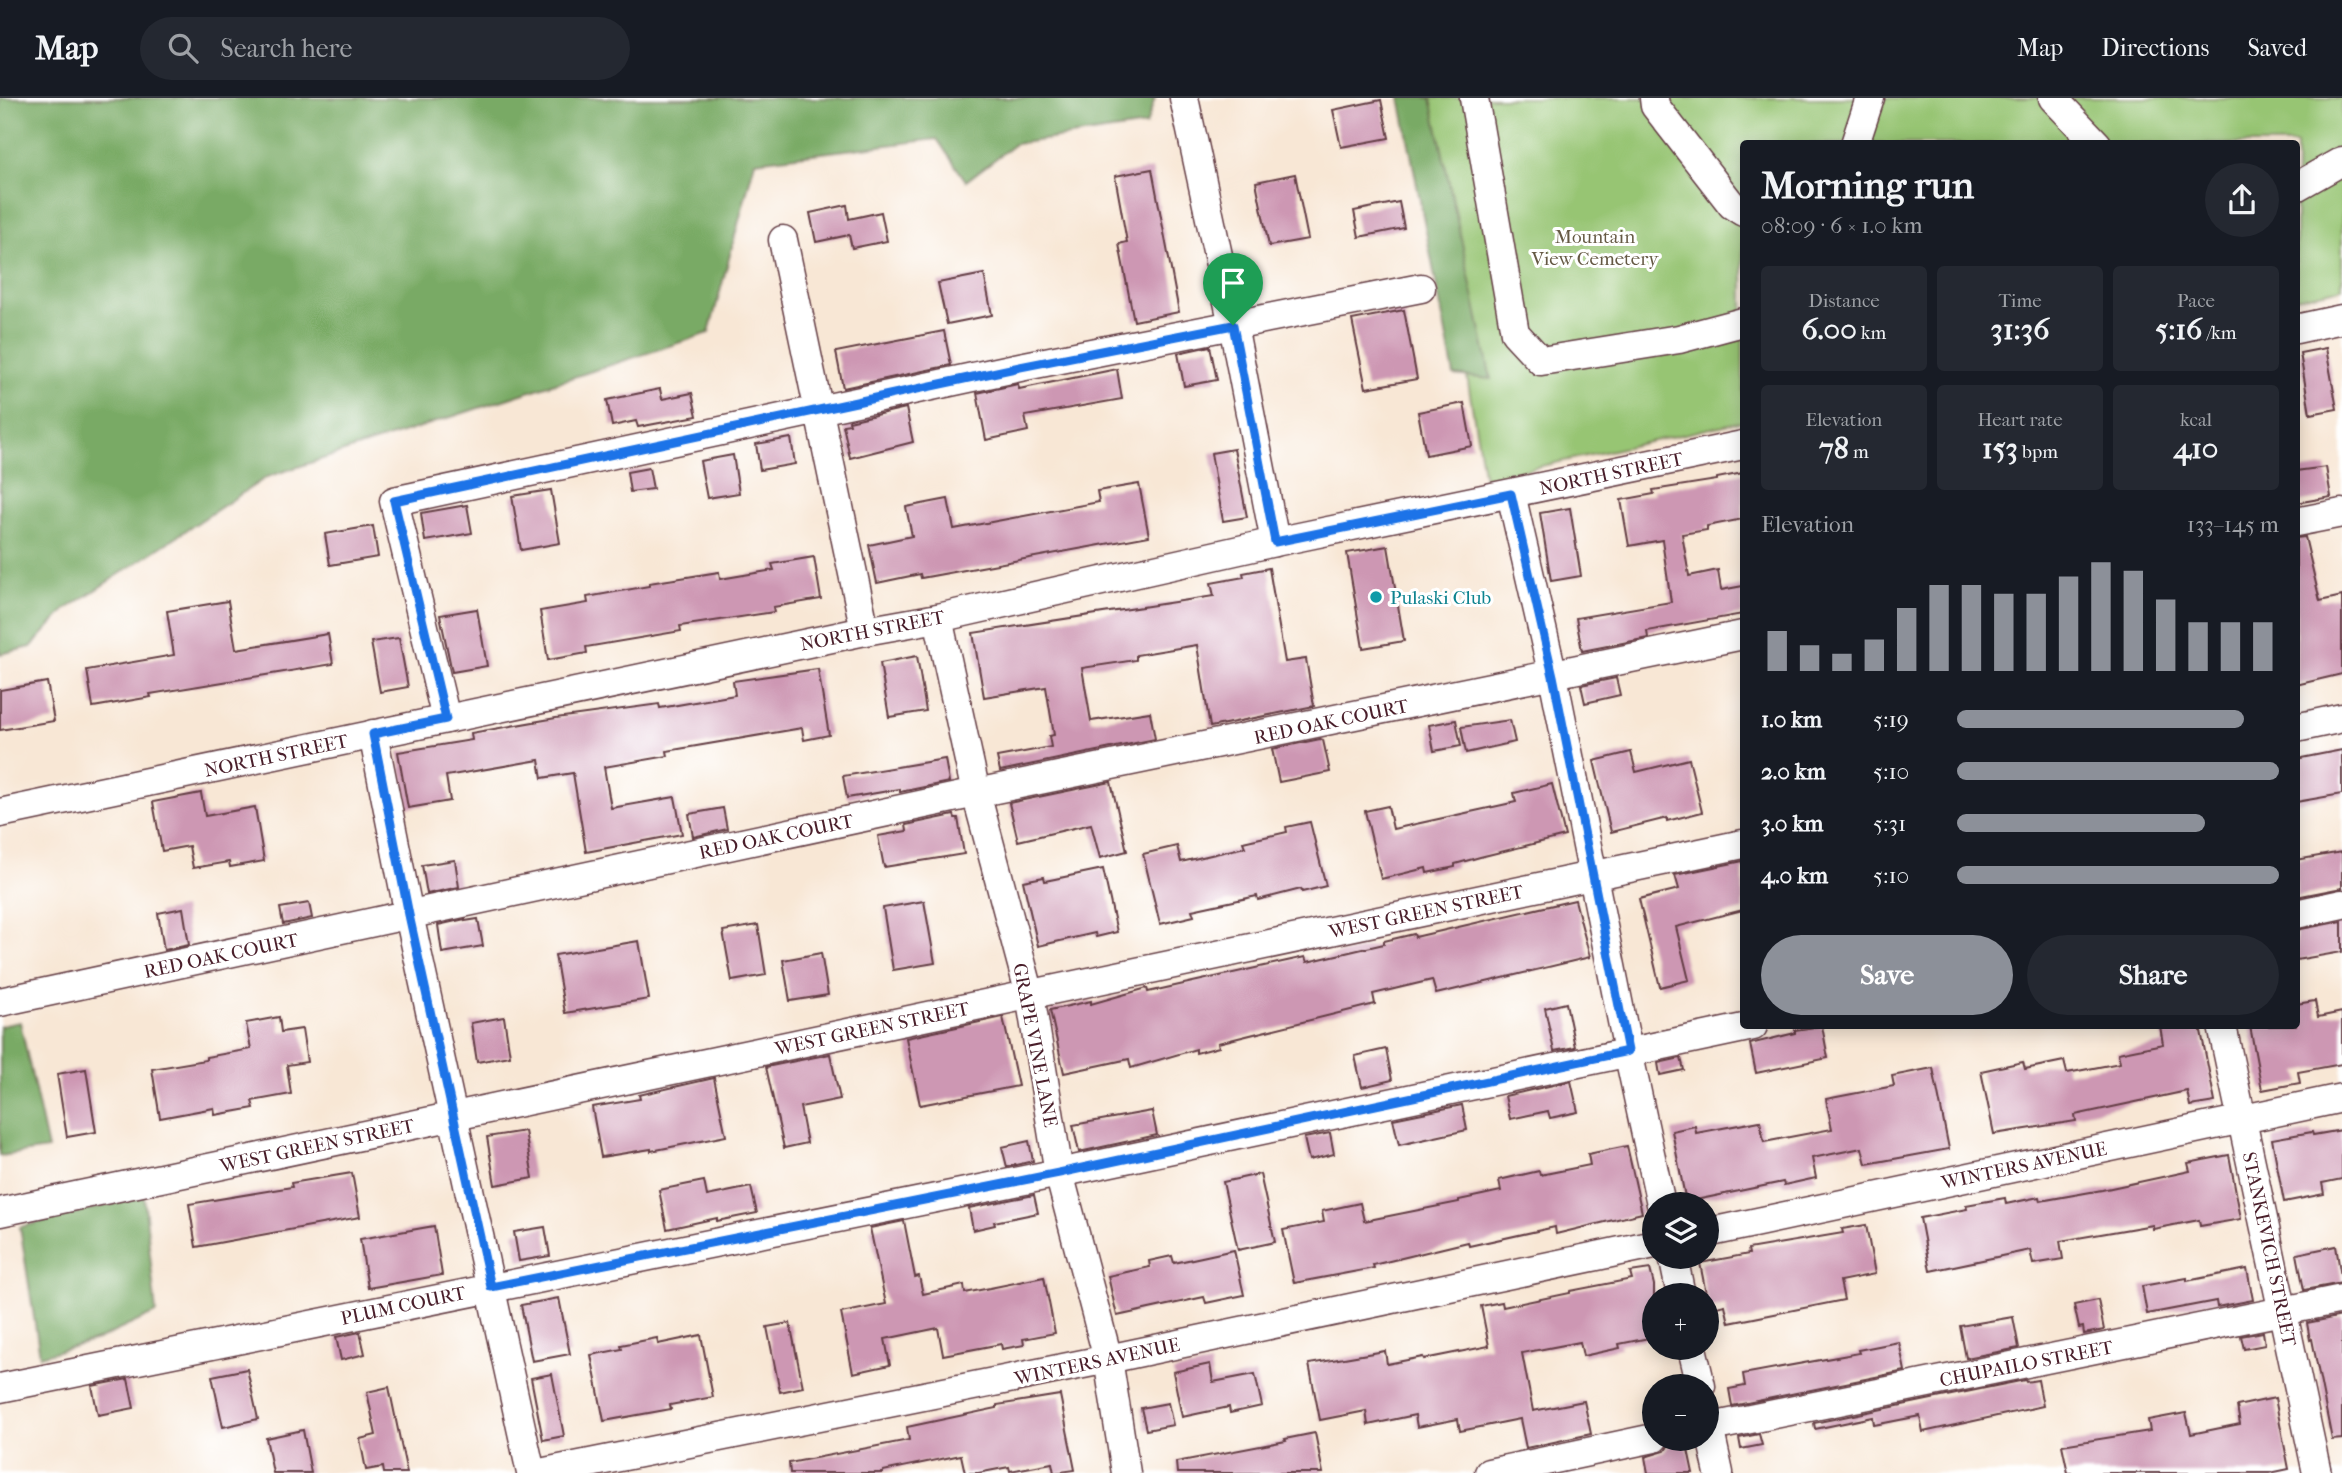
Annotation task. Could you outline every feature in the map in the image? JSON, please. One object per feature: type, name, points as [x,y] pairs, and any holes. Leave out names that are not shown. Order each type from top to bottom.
[{"type":"street","points":[[1184,98],[1233,325],[1275,542]]},
{"type":"street","points":[[1474,98],[1515,333],[1541,361],[1679,339],[1740,323]]},
{"type":"street","points":[[1654,98],[1655,106],[1732,205],[1740,210]]},
{"type":"street","points":[[1856,140],[1870,98]]},
{"type":"street","points":[[2053,98],[2093,140]]},
{"type":"street","points":[[2300,185],[2342,161]]},
{"type":"street","points":[[783,240],[865,631]]},
{"type":"street","points":[[446,719],[394,501],[818,410],[1421,288]]},
{"type":"street","points":[[2300,328],[2342,319]]},
{"type":"street","name":"NORTH STREET","points":[[0,813],[937,618],[1275,542],[1740,446]]},
{"type":"street","points":[[1511,494],[1553,676],[1658,1192]]},
{"type":"street","points":[[2300,521],[2342,513]]},
{"type":"street","name":"GRAPE VINE LANE","points":[[937,618],[976,793],[1030,995],[1059,1173],[1108,1359],[1126,1473]]},
{"type":"street","name":"RED OAK COURT","points":[[0,1002],[976,793],[1740,636]]},
{"type":"street","points":[[2300,727],[2342,718]]},
{"type":"street","points":[[373,734],[409,915],[531,1473]]},
{"type":"street","name":"WEST GREEN STREET","points":[[0,1212],[1740,845]]},
{"type":"street","points":[[2300,913],[2342,904]]},
{"type":"street","name":"PLUM COURT","points":[[0,1388],[1059,1173],[1740,1029]]},
{"type":"street","name":"STANKEVICH STREET","points":[[2223,1029],[2318,1473]]},
{"type":"street","name":"WINTERS AVENUE","points":[[1719,1230],[2342,1098]]},
{"type":"street","name":"WINTERS AVENUE","points":[[540,1473],[1108,1359],[1642,1247]]},
{"type":"street","name":"CHUPAILO STREET","points":[[1719,1420],[2342,1299]]},
{"type":"street","points":[[1489,1473],[1642,1441]]},
{"type":"street","points":[[1714,1451],[1719,1473]]},
{"type":"green space","points":[[0,98],[1155,98],[1146,125],[1015,144],[966,181],[937,139],[755,161],[709,333],[267,477],[65,610],[31,647],[0,654]]},
{"type":"green space","points":[[1400,98],[1431,98],[1491,379],[1454,375]]},
{"type":"green space","name":"Mountain View Cemetery","points":[[1421,98],[2342,98],[2342,288],[2300,297],[2300,140],[1740,140],[1740,422],[1484,479]]},
{"type":"green space","points":[[20,1022],[48,1149],[0,1156],[0,1026]]},
{"type":"green space","points":[[144,1196],[156,1313],[97,1340],[40,1356],[20,1227]]},
{"type":"building","points":[[1381,100],[1389,138],[1341,147],[1333,110]]},
{"type":"building","points":[[1152,169],[1179,312],[1134,321],[1119,244],[1127,242],[1115,176]]},
{"type":"building","points":[[1295,174],[1308,239],[1269,246],[1256,182]]},
{"type":"building","points":[[1399,202],[1404,228],[1359,237],[1354,211]]},
{"type":"building","points":[[847,205],[849,219],[881,212],[887,241],[852,248],[849,235],[816,242],[810,213]]},
{"type":"building","points":[[984,274],[992,315],[947,324],[938,283]]},
{"type":"building","points":[[1404,310],[1417,379],[1366,388],[1352,320]]},
{"type":"building","points":[[944,331],[951,365],[843,388],[836,352]]},
{"type":"building","points":[[1210,346],[1217,380],[1184,386],[1178,353]]},
{"type":"building","points":[[2326,348],[2337,409],[2310,414],[2300,353]]},
{"type":"building","points":[[1117,369],[1122,399],[1025,416],[1028,431],[986,440],[977,393],[1018,384],[1019,389]]},
{"type":"building","points":[[660,389],[662,399],[692,393],[697,416],[638,427],[636,421],[612,426],[607,400]]},
{"type":"building","points":[[1464,403],[1472,446],[1426,455],[1418,412]]},
{"type":"building","points":[[906,408],[913,442],[850,458],[843,425],[850,424],[849,421]]},
{"type":"building","points":[[791,438],[795,464],[760,470],[756,444]]},
{"type":"building","points":[[1234,449],[1247,517],[1223,521],[1211,453]]},
{"type":"building","points":[[733,455],[739,493],[707,498],[700,461]]},
{"type":"building","points":[[2326,467],[2331,497],[2300,502],[2300,470]]},
{"type":"building","points":[[649,468],[653,489],[630,492],[627,472]]},
{"type":"building","points":[[1740,474],[1740,520],[1707,526],[1707,530],[1682,534],[1689,576],[1718,570],[1721,590],[1740,587],[1740,615],[1647,631],[1648,638],[1582,651],[1576,618],[1671,602],[1662,540],[1629,546],[1621,500],[1654,494],[1653,490]]},
{"type":"building","points":[[1139,484],[1149,536],[921,578],[920,574],[877,583],[869,545],[912,536],[906,507],[948,499],[954,529],[1099,502],[1097,491]]},
{"type":"building","points":[[551,490],[560,543],[521,550],[512,496]]},
{"type":"building","points":[[467,505],[472,533],[425,541],[421,513]]},
{"type":"building","points":[[1570,508],[1581,576],[1551,581],[1540,513]]},
{"type":"building","points":[[373,526],[378,557],[330,565],[325,534]]},
{"type":"building","points":[[2305,537],[2320,601],[2342,596],[2342,674],[2300,684],[2300,538]]},
{"type":"building","name":"Pulaski Club","points":[[1388,546],[1404,641],[1363,648],[1347,553]]},
{"type":"building","points":[[814,557],[821,599],[773,607],[774,612],[680,626],[681,631],[586,647],[587,653],[548,660],[540,611],[588,603],[587,597],[649,586],[649,583],[719,572],[720,579],[774,570],[772,564]]},
{"type":"building","points":[[1269,568],[1285,662],[1306,659],[1314,706],[1210,727],[1197,645],[1136,655],[1136,660],[1082,668],[1091,721],[1150,712],[1155,739],[1000,771],[997,757],[1051,747],[1049,736],[1054,735],[1046,687],[984,697],[973,633],[1214,596],[1211,583],[1244,577],[1243,573]]},
{"type":"building","points":[[228,601],[236,649],[328,634],[333,664],[150,694],[151,697],[93,707],[87,670],[174,655],[167,611]]},
{"type":"building","points":[[477,609],[487,666],[452,672],[440,615]]},
{"type":"building","points":[[399,638],[408,687],[380,692],[371,642]]},
{"type":"building","points":[[917,656],[926,711],[889,717],[880,663]]},
{"type":"building","points":[[818,669],[829,735],[804,740],[802,728],[667,751],[668,756],[604,767],[611,808],[675,797],[682,834],[586,852],[573,773],[542,778],[539,760],[446,776],[450,801],[408,808],[398,752],[472,740],[471,733],[556,718],[659,704],[660,708],[735,695],[733,681]]},
{"type":"building","points":[[1616,678],[1620,695],[1585,703],[1581,685]]},
{"type":"building","points":[[47,682],[54,721],[0,730],[0,690]]},
{"type":"building","points":[[1456,720],[1461,746],[1434,751],[1429,725]]},
{"type":"building","points":[[1510,720],[1515,742],[1466,753],[1461,727]]},
{"type":"building","points":[[1323,740],[1330,772],[1279,782],[1272,749]]},
{"type":"building","points":[[2342,750],[2342,794],[2300,801],[2300,758]]},
{"type":"building","points":[[1631,752],[1636,772],[1689,759],[1702,812],[1611,832],[1594,761]]},
{"type":"building","points":[[945,759],[949,782],[900,792],[900,789],[847,798],[843,776]]},
{"type":"building","points":[[1111,782],[1127,851],[1100,858],[1091,824],[1018,841],[1009,803]]},
{"type":"building","points":[[1552,784],[1565,836],[1455,864],[1455,867],[1427,873],[1426,868],[1381,879],[1365,811],[1388,806],[1393,829],[1516,802],[1514,793]]},
{"type":"building","points":[[201,793],[205,816],[255,807],[264,861],[230,867],[229,862],[193,868],[189,846],[162,851],[153,802]]},
{"type":"building","points":[[723,808],[727,829],[693,837],[689,814]]},
{"type":"building","points":[[954,815],[958,818],[964,854],[884,867],[878,836],[907,831],[906,825]]},
{"type":"building","points":[[1310,822],[1326,886],[1302,892],[1301,889],[1258,900],[1257,896],[1192,910],[1194,916],[1160,924],[1143,854],[1177,846],[1181,862],[1245,847],[1243,842],[1287,832],[1286,827]]},
{"type":"building","points":[[2342,852],[2342,888],[2300,896],[2300,859]]},
{"type":"building","points":[[455,860],[459,887],[427,894],[422,865]]},
{"type":"building","points":[[1740,862],[1740,911],[1676,927],[1689,980],[1660,987],[1639,899],[1679,889],[1675,875]]},
{"type":"building","points":[[1103,869],[1117,932],[1096,937],[1095,933],[1038,946],[1023,881],[1044,877],[1045,881]]},
{"type":"building","points":[[1575,900],[1590,957],[1436,994],[1432,980],[1373,994],[1375,1004],[1218,1043],[1219,1047],[1196,1053],[1196,1049],[1131,1068],[1129,1059],[1064,1073],[1050,1010],[1091,1001],[1091,1004],[1147,988],[1148,992],[1305,957],[1307,962],[1414,934],[1415,937]]},
{"type":"building","points":[[924,901],[935,963],[893,970],[883,908]]},
{"type":"building","points":[[309,903],[312,918],[283,924],[280,908]]},
{"type":"building","points":[[183,908],[189,945],[164,950],[158,913]]},
{"type":"building","points":[[478,919],[483,946],[442,953],[438,925]]},
{"type":"building","points":[[2342,921],[2342,952],[2300,959],[2300,929]]},
{"type":"building","points":[[758,925],[766,975],[732,981],[723,931]]},
{"type":"building","points":[[639,941],[649,999],[565,1013],[555,955]]},
{"type":"building","points":[[821,953],[828,995],[790,1001],[783,960]]},
{"type":"building","points":[[2315,1001],[2318,1017],[2342,1012],[2342,1064],[2298,1072],[2300,1083],[2262,1090],[2251,1029],[2300,1029],[2300,1003]]},
{"type":"building","points":[[1566,1003],[1575,1047],[1554,1051],[1545,1008]]},
{"type":"building","points":[[279,1017],[281,1032],[302,1029],[307,1062],[287,1065],[291,1094],[252,1101],[254,1108],[215,1115],[214,1108],[160,1118],[152,1069],[251,1049],[246,1023]]},
{"type":"building","points":[[504,1017],[510,1056],[477,1062],[471,1023]]},
{"type":"building","points":[[1003,1017],[1018,1086],[920,1105],[906,1038]]},
{"type":"building","points":[[1823,1029],[1828,1058],[1756,1073],[1750,1044],[1795,1033],[1795,1030]]},
{"type":"building","points":[[2160,1029],[2201,1029],[2215,1102],[2190,1106],[2187,1091],[2075,1115],[2076,1121],[1994,1134],[1981,1071],[2023,1062],[2025,1069],[2064,1061],[2067,1073],[2120,1063],[2118,1053],[2163,1044]]},
{"type":"building","points":[[1386,1049],[1392,1080],[1362,1087],[1355,1056]]},
{"type":"building","points":[[830,1054],[840,1099],[800,1107],[807,1143],[784,1148],[766,1067]]},
{"type":"building","points":[[1681,1058],[1684,1070],[1660,1075],[1658,1063]]},
{"type":"building","points":[[1933,1068],[1949,1149],[1866,1164],[1862,1148],[1812,1158],[1816,1178],[1719,1195],[1719,1192],[1684,1192],[1672,1131],[1695,1126],[1696,1133],[1760,1121],[1764,1142],[1832,1129],[1826,1099],[1894,1086],[1892,1076]]},
{"type":"building","points":[[86,1069],[96,1132],[67,1137],[57,1074]]},
{"type":"building","points":[[714,1078],[726,1136],[651,1151],[601,1157],[592,1107],[640,1099],[639,1095]]},
{"type":"building","points":[[1571,1081],[1578,1112],[1550,1118],[1548,1111],[1510,1119],[1505,1096]]},
{"type":"building","points":[[1462,1105],[1467,1130],[1399,1145],[1393,1119]]},
{"type":"building","points":[[1152,1111],[1157,1135],[1079,1152],[1073,1125]]},
{"type":"building","points":[[2342,1130],[2342,1179],[2322,1183],[2324,1194],[2284,1202],[2272,1139]]},
{"type":"building","points":[[525,1131],[533,1178],[495,1185],[487,1137]]},
{"type":"building","points":[[1330,1133],[1334,1154],[1309,1160],[1304,1138]]},
{"type":"building","points":[[1029,1141],[1033,1161],[1007,1167],[1002,1147]]},
{"type":"building","points":[[1627,1146],[1642,1213],[1556,1234],[1555,1227],[1469,1246],[1468,1242],[1373,1265],[1374,1268],[1294,1283],[1283,1230],[1324,1222],[1322,1211],[1360,1203],[1364,1221],[1459,1202],[1501,1191],[1499,1180],[1539,1171],[1540,1175],[1590,1165],[1588,1154]]},
{"type":"building","points":[[2229,1155],[2241,1219],[2200,1226],[2199,1220],[2153,1229],[2153,1225],[2060,1241],[2063,1259],[2033,1264],[2030,1250],[1930,1271],[1920,1218],[1967,1209],[1966,1205],[2005,1198],[2006,1204],[2039,1197],[2040,1201],[2102,1190],[2190,1171],[2188,1163]]},
{"type":"building","points":[[352,1173],[360,1217],[196,1247],[189,1204],[292,1187],[291,1183]]},
{"type":"building","points":[[1260,1174],[1275,1242],[1238,1250],[1223,1182]]},
{"type":"building","points":[[704,1181],[707,1196],[751,1187],[757,1213],[667,1229],[659,1190]]},
{"type":"building","points":[[1034,1195],[1038,1213],[994,1222],[995,1225],[973,1230],[969,1208]]},
{"type":"building","points":[[904,1221],[915,1277],[919,1276],[923,1294],[964,1285],[965,1293],[1044,1277],[1055,1333],[1023,1339],[1024,1345],[1002,1349],[1001,1344],[943,1355],[938,1328],[885,1339],[890,1365],[853,1373],[841,1313],[886,1304],[870,1228]]},
{"type":"building","points":[[1866,1225],[1875,1274],[1840,1281],[1844,1300],[1729,1323],[1725,1305],[1719,1306],[1719,1283],[1704,1283],[1701,1269],[1719,1269],[1719,1260],[1749,1254],[1748,1249],[1843,1233],[1842,1229]]},
{"type":"building","points":[[434,1226],[442,1275],[368,1288],[360,1239]]},
{"type":"building","points":[[545,1227],[550,1256],[519,1261],[514,1232]]},
{"type":"building","points":[[2336,1246],[2342,1283],[2304,1290],[2297,1254]]},
{"type":"building","points":[[1234,1250],[1244,1295],[1206,1303],[1204,1297],[1117,1316],[1108,1276],[1150,1267],[1149,1261],[1172,1256],[1174,1263]]},
{"type":"building","points":[[1650,1269],[1654,1283],[1642,1283],[1642,1339],[1619,1344],[1620,1348],[1583,1356],[1580,1342],[1522,1353],[1533,1411],[1584,1401],[1591,1434],[1526,1448],[1520,1419],[1460,1431],[1458,1419],[1417,1427],[1415,1415],[1368,1425],[1366,1411],[1320,1420],[1309,1364],[1385,1351],[1387,1364],[1489,1346],[1481,1306],[1502,1302],[1503,1307],[1632,1279],[1630,1272]]},
{"type":"building","points":[[2247,1269],[2253,1300],[2217,1307],[2216,1301],[2147,1314],[2142,1286],[2187,1278],[2187,1281]]},
{"type":"building","points":[[559,1298],[570,1354],[532,1361],[521,1305]]},
{"type":"building","points":[[2098,1300],[2104,1330],[2084,1334],[2083,1327],[2079,1328],[2074,1305]]},
{"type":"building","points":[[2342,1316],[2342,1439],[2332,1440],[2307,1323]]},
{"type":"building","points":[[2013,1317],[2019,1348],[1966,1358],[1960,1326]]},
{"type":"building","points":[[790,1323],[803,1387],[780,1392],[767,1327]]},
{"type":"building","points":[[360,1332],[365,1354],[341,1360],[336,1337]]},
{"type":"building","points":[[2263,1332],[2265,1345],[2244,1349],[2241,1336]]},
{"type":"building","points":[[701,1335],[713,1397],[670,1405],[671,1409],[604,1421],[591,1355],[622,1349],[621,1345],[657,1338],[658,1344]]},
{"type":"building","points":[[1899,1342],[1905,1371],[1732,1406],[1729,1389],[1745,1386],[1743,1374],[1859,1353],[1858,1350]]},
{"type":"building","points":[[1210,1364],[1213,1382],[1255,1374],[1262,1406],[1230,1413],[1229,1407],[1182,1417],[1173,1372]]},
{"type":"building","points":[[247,1369],[258,1419],[223,1427],[212,1376]]},
{"type":"building","points":[[552,1374],[564,1436],[543,1440],[531,1378]]},
{"type":"building","points":[[128,1379],[134,1408],[98,1415],[92,1386]]},
{"type":"building","points":[[2025,1380],[2038,1380],[2043,1406],[1923,1432],[1920,1416],[1874,1425],[1873,1417],[1815,1429],[1814,1423]]},
{"type":"building","points":[[389,1387],[407,1473],[384,1473],[383,1467],[366,1470],[360,1439],[376,1435],[367,1392]]},
{"type":"building","points":[[1060,1395],[1075,1470],[1054,1473],[1052,1463],[1010,1471],[1009,1467],[965,1473],[961,1455],[883,1473],[790,1473],[789,1463],[909,1440],[907,1427],[997,1408],[997,1405]]},
{"type":"building","points":[[2275,1398],[2289,1469],[2270,1473],[2068,1473],[2062,1445],[2150,1431],[2148,1420],[2186,1413],[2191,1434],[2240,1424],[2237,1406]]},
{"type":"building","points":[[1168,1403],[1173,1425],[1146,1430],[1141,1408]]},
{"type":"building","points":[[303,1430],[311,1473],[273,1473],[266,1438]]},
{"type":"building","points":[[1315,1433],[1323,1473],[1177,1473],[1176,1462]]},
{"type":"building","points":[[1759,1434],[1762,1445],[1741,1449],[1739,1438]]},
{"type":"building","points":[[1665,1451],[1688,1451],[1693,1473],[1648,1473],[1645,1457]]},
{"type":"place","name":"Pulaski Club","points":[[1376,597]]},
{"type":"route","points":[[1233,325],[1275,542],[1511,494],[1553,676],[1628,1051],[1059,1173],[491,1287],[409,915],[373,734],[446,719],[394,501],[1020,367],[1233,325]]}]
